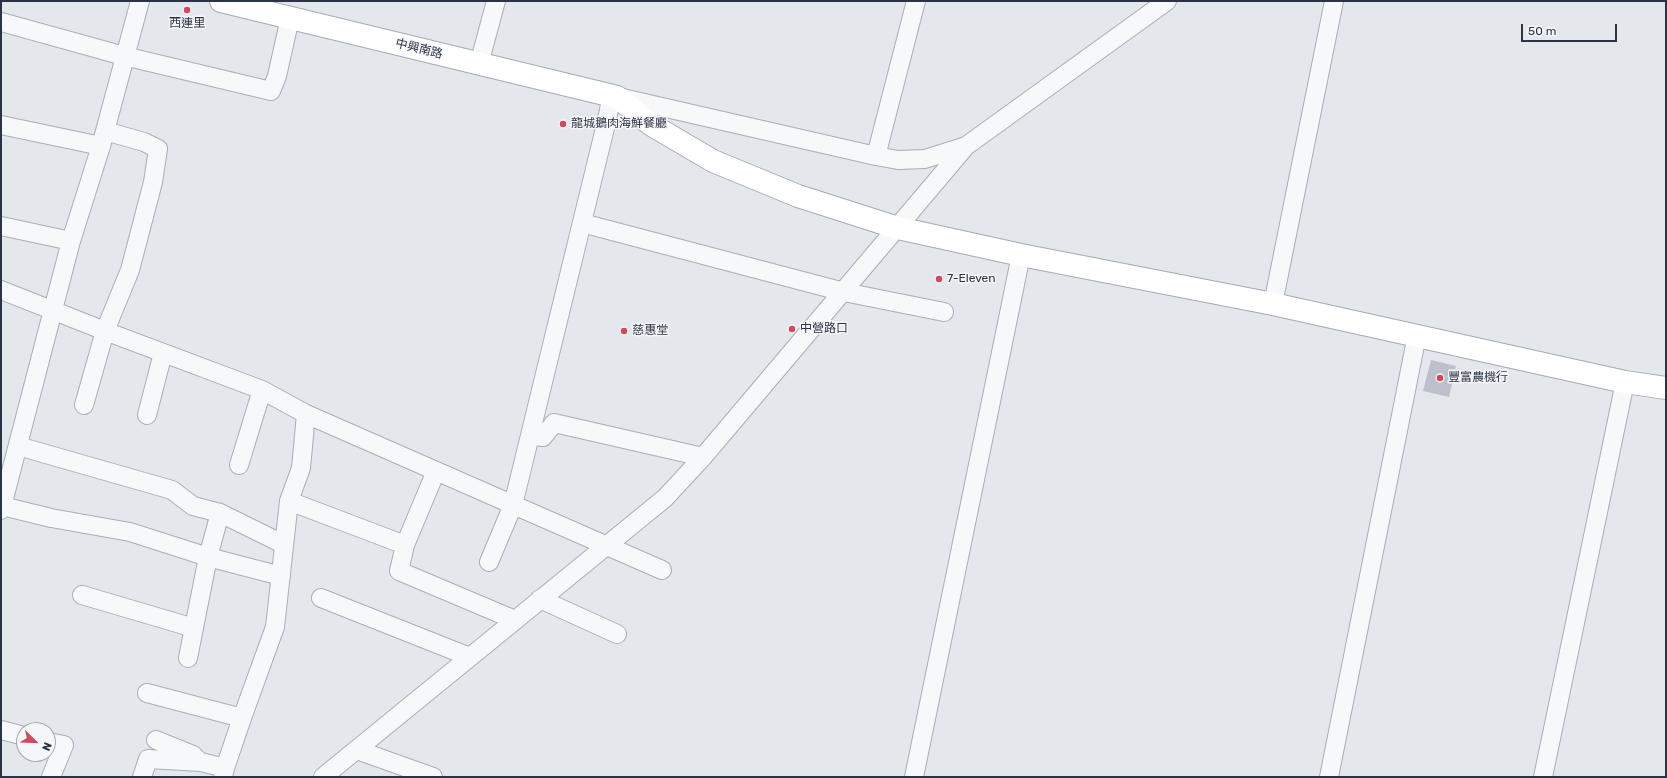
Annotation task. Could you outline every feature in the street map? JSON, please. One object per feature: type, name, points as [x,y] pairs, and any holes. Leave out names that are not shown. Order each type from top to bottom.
[{"type":"main road","name":"中興南路","points":[[221,1],[614,96]]},
{"type":"main road","points":[[614,96],[650,124],[713,161],[798,196],[898,228],[1021,255],[1273,304],[1625,382],[1666,388]]},
{"type":"street","points":[[140,1],[140,6],[124,56],[103,139],[11,452],[2,508],[130,532],[208,557],[281,576]]},
{"type":"street","points":[[479,64],[496,1]]},
{"type":"street","points":[[876,156],[916,1]]},
{"type":"street","points":[[323,777],[665,498],[703,457],[966,146],[1167,1]]},
{"type":"street","points":[[1273,304],[1334,1]]},
{"type":"street","points":[[1,22],[124,56],[271,91],[277,76],[290,18]]},
{"type":"street","points":[[489,562],[513,505],[614,96],[898,160],[925,159],[966,146]]},
{"type":"street","points":[[1,125],[103,139],[144,142],[158,149],[154,182],[130,270],[105,331],[84,405]]},
{"type":"street","points":[[582,223],[844,292],[944,312]]},
{"type":"street","points":[[1,227],[72,241]]},
{"type":"street","points":[[914,777],[1021,255]]},
{"type":"street","points":[[1,290],[262,390],[306,414],[662,570]]},
{"type":"street","points":[[1329,777],[1417,335]]},
{"type":"street","points":[[147,415],[163,353]]},
{"type":"street","points":[[1544,777],[1625,382]]},
{"type":"street","points":[[239,465],[262,390]]},
{"type":"street","points":[[142,777],[148,759],[200,762],[224,772],[275,627],[283,544],[289,501],[301,468],[306,414]]},
{"type":"street","points":[[530,434],[543,437],[554,423],[703,457]]},
{"type":"street","points":[[11,452],[172,490],[193,506],[220,513],[283,544]]},
{"type":"street","points":[[436,472],[405,545],[399,571],[515,620]]},
{"type":"street","points":[[289,501],[405,545]]},
{"type":"street","points":[[188,658],[208,557],[220,513]]},
{"type":"street","points":[[82,595],[194,628]]},
{"type":"street","points":[[321,598],[470,657]]},
{"type":"street","points":[[540,599],[617,634]]},
{"type":"street","points":[[147,693],[242,718]]},
{"type":"street","points":[[1,730],[16,734]]},
{"type":"street","points":[[156,740],[193,755],[200,762]]},
{"type":"street","points":[[51,777],[64,745],[56,744]]},
{"type":"street","points":[[357,750],[433,777]]},
{"type":"building","name":"豐富農機行","points":[[1431,360],[1456,366],[1449,397],[1423,391]]},
{"type":"place","name":"西連里","points":[[187,10]]},
{"type":"place","name":"龍城鵝肉海鮮餐廳","points":[[563,124]]},
{"type":"place","name":"7-Eleven","points":[[939,279]]},
{"type":"place","name":"中營路口","points":[[792,329]]},
{"type":"place","name":"慈惠堂","points":[[624,331]]},
{"type":"place","name":"豐富農機行","points":[[1440,378]]}]
